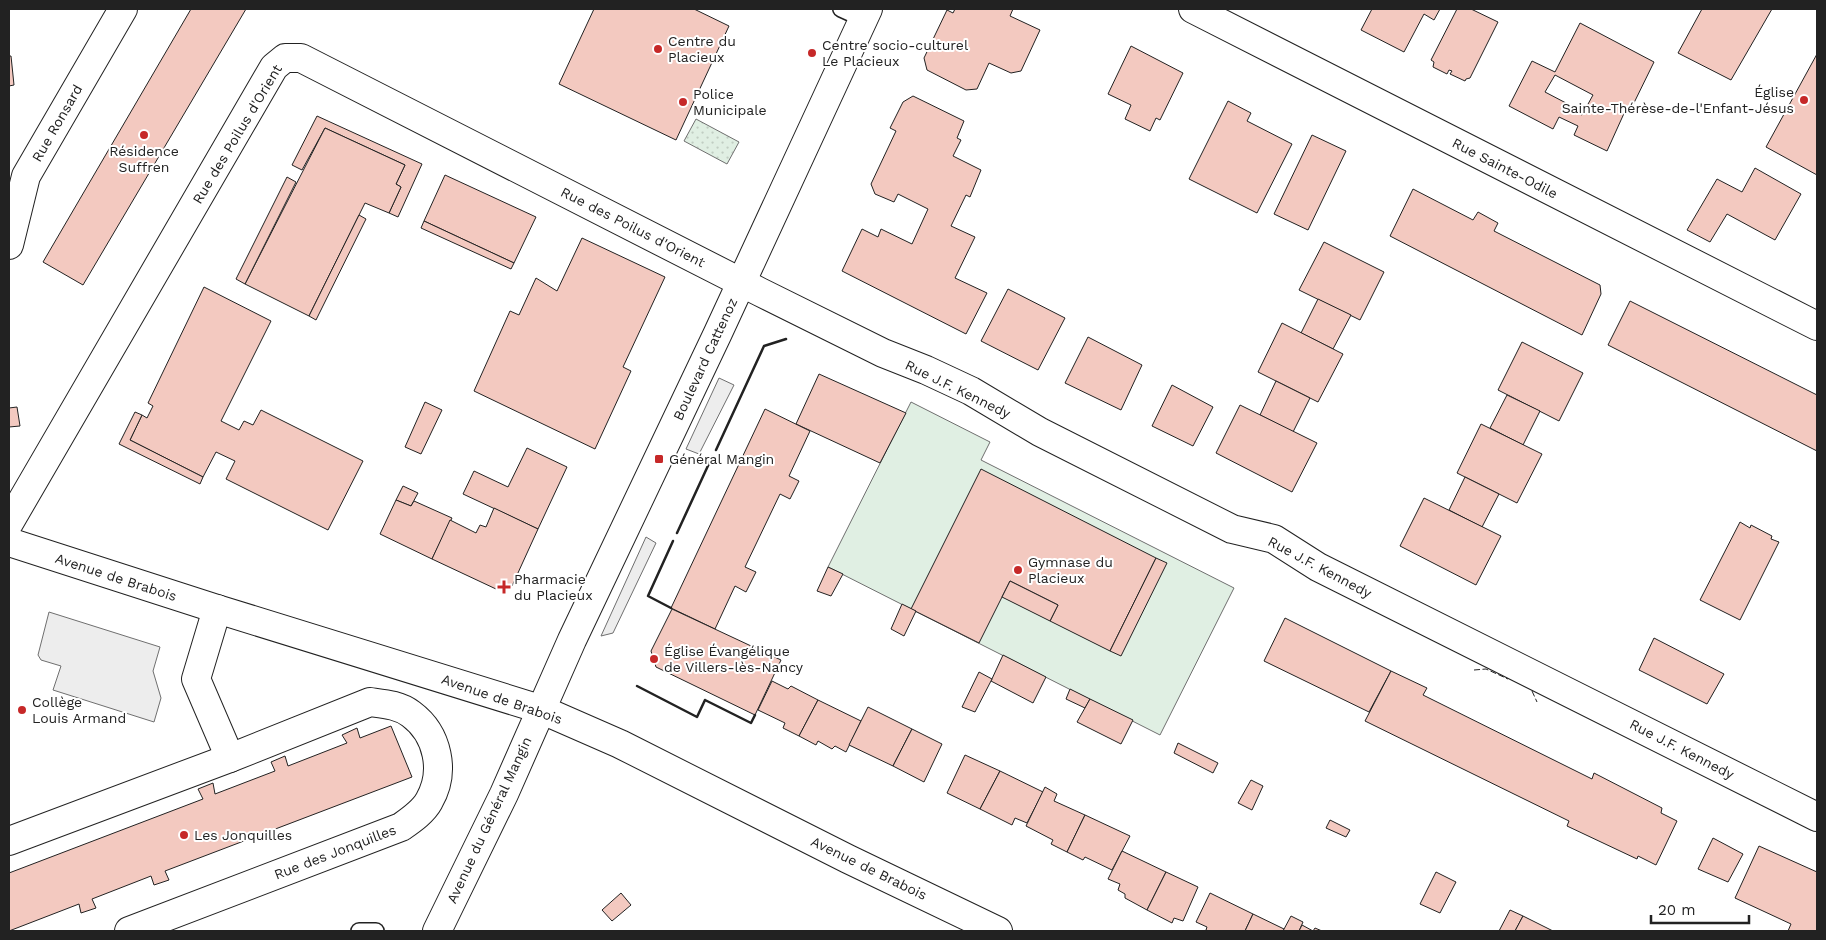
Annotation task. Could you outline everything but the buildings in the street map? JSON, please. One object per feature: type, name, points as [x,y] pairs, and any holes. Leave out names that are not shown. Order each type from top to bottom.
[{"type":"street","name":"Rue Ronsard","points":[[9,245],[26,176],[123,9]]},
{"type":"street","name":"Rue Sainte-Odile","points":[[1193,9],[1817,326]]},
{"type":"street","name":"Boulevard Cattenoz","points":[[540,709],[742,283],[858,12]]},
{"type":"street","name":"Rue des Poilus d'Orient","points":[[9,523],[274,66],[285,58],[307,60],[742,283]]},
{"type":"street","name":"Rue J.F. Kennedy","points":[[742,283],[883,353],[926,370],[970,391],[1049,436],[1232,529],[1274,539],[1318,567],[1817,817]]},
{"type":"street","name":"Avenue de Brabois","points":[[9,542],[217,609],[540,709],[620,744],[998,931]]},
{"type":"street","points":[[217,609],[196,679],[230,758]]},
{"type":"street","name":"Rue des Jonquilles","points":[[9,841],[230,758],[370,702],[391,704],[411,714],[426,730],[435,747],[439,766],[429,802],[416,816],[401,827],[129,931]]},
{"type":"street","name":"Avenue du Général Mangin","points":[[437,931],[504,794],[540,709]]},
{"type":"lane","points":[[358,931],[376,931]]},
{"type":"green space","points":[[696,119],[739,142],[727,164],[684,141]]},
{"type":"green space","name":"Gymnase du Placieux","points":[[911,402],[990,442],[981,460],[1234,588],[1160,735],[828,567]]},
{"type":"shaded area","points":[[719,378],[734,385],[699,454],[686,449]]},
{"type":"shaded area","points":[[646,537],[656,543],[613,633],[601,636]]},
{"type":"shaded area","points":[[49,612],[160,647],[153,671],[161,698],[154,722],[53,690],[61,666],[41,660],[38,655]]},
{"type":"fence","points":[[1474,670],[1486,669],[1508,679]]},
{"type":"fence","points":[[1532,691],[1537,702]]},
{"type":"wall","points":[[716,450],[764,346],[786,339]]},
{"type":"wall","points":[[677,533],[712,457]]},
{"type":"wall","points":[[671,608],[648,596],[673,541]]},
{"type":"wall","points":[[637,686],[697,717],[705,700],[751,723],[755,715]]},
{"type":"place","name":"Centre du Placieux","points":[[658,49]]},
{"type":"place","name":"Centre socio-culturel Le Placieux","points":[[812,53]]},
{"type":"place","name":"Église Sainte-Thérèse-de-l'Enfant-Jésus","points":[[1804,100]]},
{"type":"place","name":"Police Municipale","points":[[683,102]]},
{"type":"place","name":"Résidence Suffren","points":[[144,135]]},
{"type":"place","name":"Général Mangin","points":[[659,459]]},
{"type":"place","name":"Gymnase du Placieux","points":[[1018,570]]},
{"type":"place","name":"Pharmacie du Placieux","points":[[504,587]]},
{"type":"place","name":"Église Évangélique de Villers-lès-Nancy","points":[[654,659]]},
{"type":"place","name":"Collège Louis Armand","points":[[22,710]]},
{"type":"place","name":"Les Jonquilles","points":[[184,835]]}]
